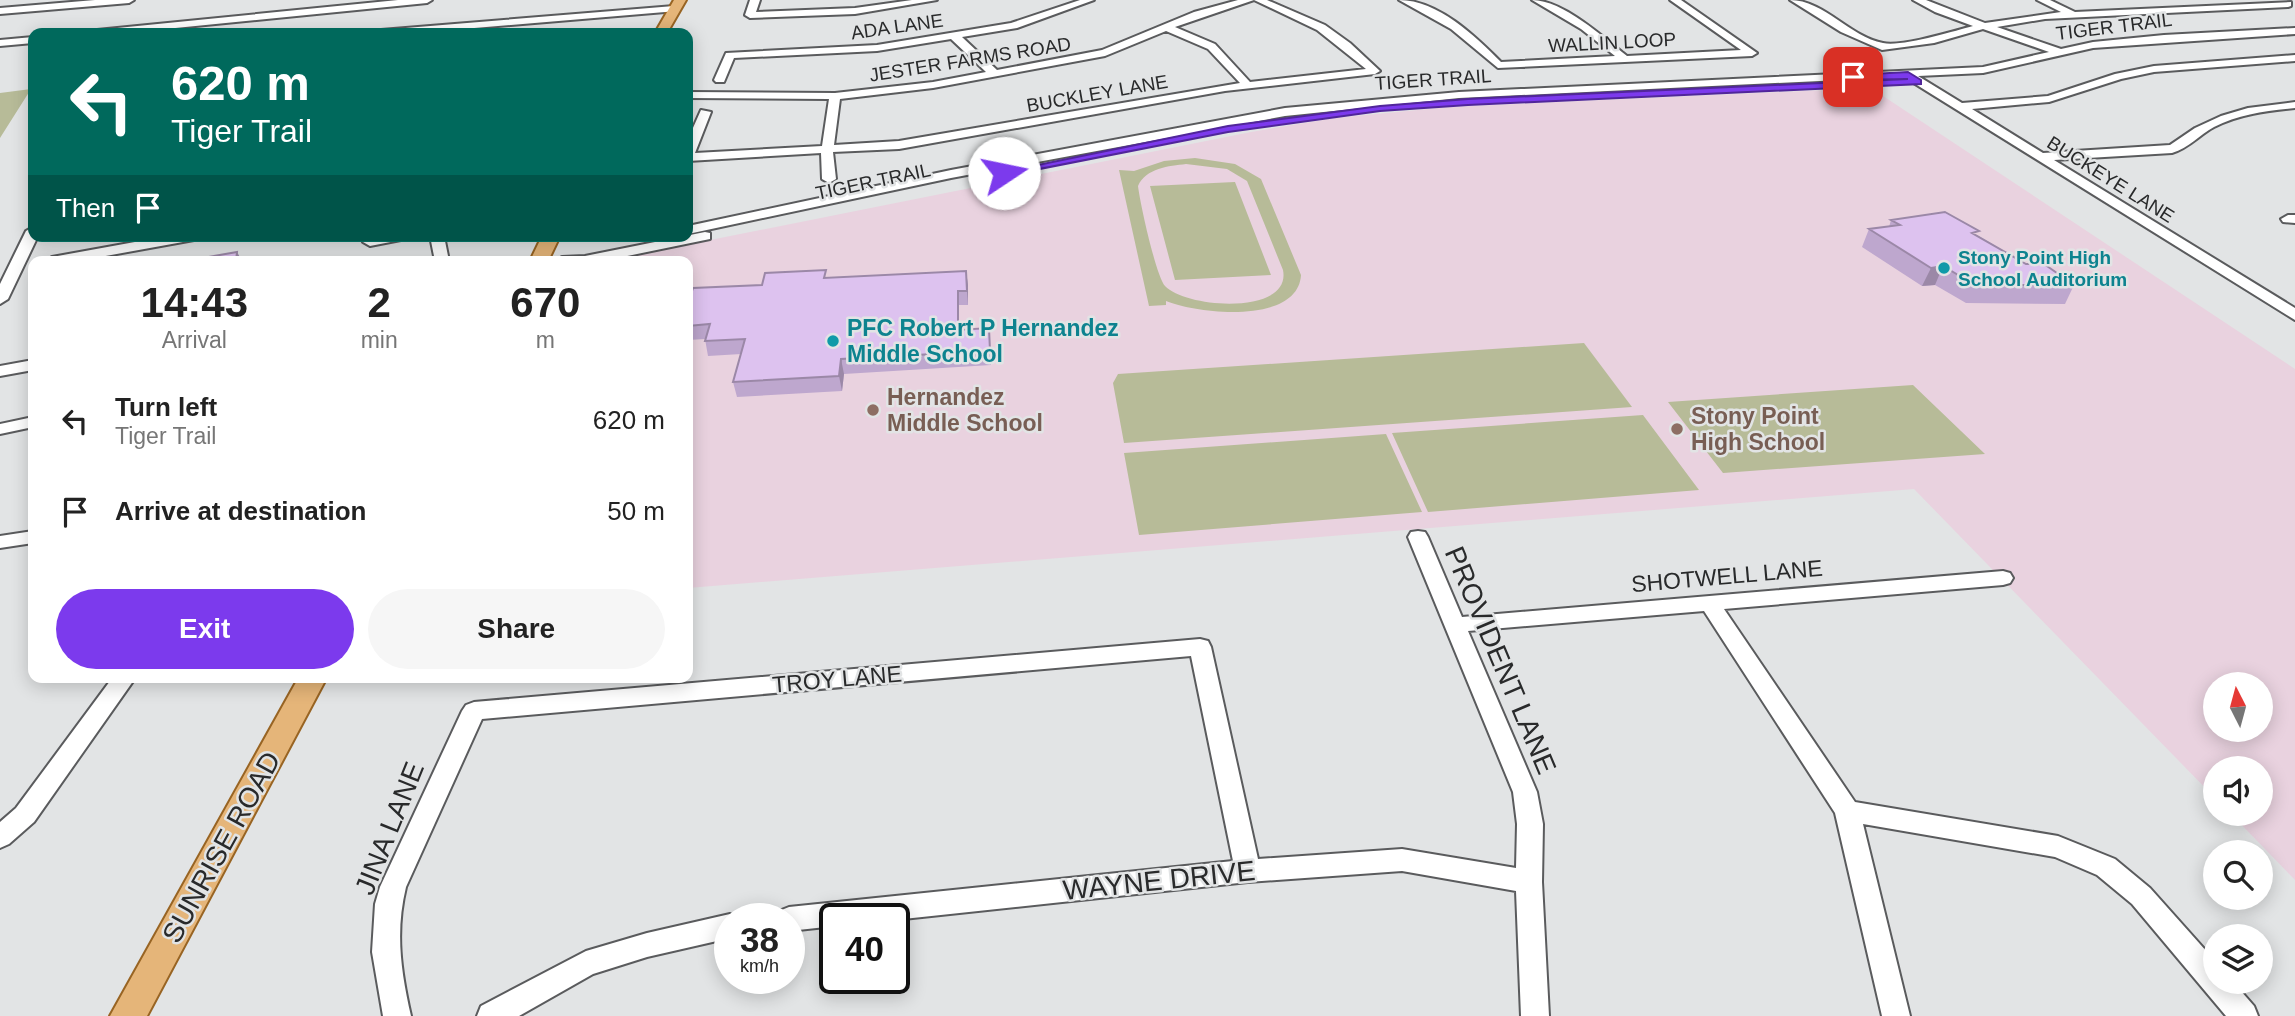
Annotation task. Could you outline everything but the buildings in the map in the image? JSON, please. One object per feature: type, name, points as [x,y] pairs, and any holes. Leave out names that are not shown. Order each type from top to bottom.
[{"type":"main road","points":[[665,28],[677,5]]},
{"type":"main road","name":"SUNRISE ROAD","points":[[128,1016],[310,683]]},
{"type":"street","points":[[0,3],[4,0]]},
{"type":"street","points":[[0,11],[129,0]]},
{"type":"street","points":[[147,28],[427,0]]},
{"type":"street","points":[[755,0],[750,15],[855,11],[932,0]]},
{"type":"street","name":"ADA LANE","points":[[720,80],[730,55],[855,50],[954,36],[1028,22],[1089,0]]},
{"type":"street","name":"JESTER FARMS ROAD","points":[[693,95],[835,96],[909,88],[995,74],[1105,53],[1163,27],[1248,0]]},
{"type":"street","name":"BUCKLEY LANE","points":[[693,156],[827,150],[944,139],[1247,85],[1375,71],[1326,28],[1258,0]]},
{"type":"street","name":"WALLIN LOOP","points":[[1404,0],[1458,27],[1471,36],[1498,65],[1752,53],[1675,0]]},
{"type":"street","points":[[1537,0],[1585,27],[1625,59]]},
{"type":"street","points":[[1795,0],[1845,30],[1882,47],[1934,40],[1983,26],[2071,14],[2283,2]]},
{"type":"street","points":[[1918,0],[2057,51]]},
{"type":"street","points":[[2042,0],[2071,14]]},
{"type":"street","points":[[2161,0],[2206,19]]},
{"type":"street","points":[[435,28],[677,5]]},
{"type":"street","points":[[2218,24],[2242,34]]},
{"type":"street","points":[[1163,27],[1210,43],[1224,55],[1247,85]]},
{"type":"street","name":"TIGER TRAIL","points":[[693,229],[951,174],[1285,112],[1459,95],[1976,76],[1983,70],[2057,51],[2126,41],[2295,31]]},
{"type":"street","points":[[954,36],[995,74]]},
{"type":"street","points":[[0,43],[28,40]]},
{"type":"street","points":[[1959,107],[2049,99],[2119,76],[2154,69],[2295,58]]},
{"type":"street","name":"TIGER TRAIL","points":[[693,238],[1228,129],[1338,113],[1468,102],[1913,78]]},
{"type":"street","name":"BUCKEYE LANE","points":[[1913,78],[2295,315]]},
{"type":"street","points":[[829,180],[827,150],[835,96]]},
{"type":"street","points":[[2039,157],[2172,149],[2184,145],[2194,135],[2217,121],[2295,104]]},
{"type":"street","points":[[693,143],[705,112]]},
{"type":"street","points":[[0,299],[28,242]]},
{"type":"street","points":[[80,256],[160,242]]},
{"type":"street","name":"TIGER TRAIL","points":[[572,256],[580,251],[625,242]]},
{"type":"street","name":"TIGER TRAIL","points":[[602,256],[671,242]]},
{"type":"street","points":[[18,267],[28,265]]},
{"type":"street","points":[[0,372],[28,366]]},
{"type":"street","points":[[0,429],[28,423]]},
{"type":"street","name":"PROVIDENT LANE","points":[[1418,537],[1525,792],[1530,824],[1529,882],[1535,1016]]},
{"type":"street","points":[[0,542],[28,538]]},
{"type":"street","name":"SHOTWELL LANE","points":[[1455,625],[2003,578]]},
{"type":"street","points":[[1710,604],[1847,811],[1896,1016]]},
{"type":"street","name":"TROY LANE","points":[[474,711],[1200,648],[1248,871]]},
{"type":"street","points":[[0,837],[25,815],[121,683]]},
{"type":"street","name":"JINA LANE","points":[[397,1016],[384,958],[387,905],[474,711]]},
{"type":"street","points":[[1847,811],[2058,847],[2106,867],[2141,896],[2244,1016]]},
{"type":"street","name":"WAYNE DRIVE","points":[[805,917],[1248,871],[1402,860],[1529,882]]},
{"type":"street","points":[[491,1016],[586,964],[647,945],[714,930]]},
{"type":"shaded area","name":"Stony Point High School","points":[[1871,88],[2295,369],[2295,880],[2273,857],[2273,840],[2256,840],[2243,826],[2273,826],[2273,756],[2203,756],[2203,786],[1914,489],[693,588],[693,256],[630,256],[1251,132],[1335,118],[1449,107]]},
{"type":"green space","points":[[28,89],[28,94],[0,138],[0,93]]},
{"type":"green space","points":[[1195,158],[1235,164],[1261,179],[1301,275],[1296,291],[1283,302],[1265,309],[1244,312],[1200,309],[1166,301],[1166,305],[1149,306],[1119,170],[1134,171],[1164,161]],"holes":[[[1186,164],[1227,169],[1247,181],[1283,270],[1281,285],[1271,295],[1236,304],[1194,300],[1165,286],[1153,254],[1138,186],[1146,175],[1165,167]]]},
{"type":"green space","points":[[1235,182],[1271,275],[1175,280],[1150,186]]},
{"type":"green space","points":[[1584,343],[1632,407],[1124,443],[1113,383],[1118,374]]},
{"type":"green space","points":[[1913,385],[1985,454],[1723,473],[1668,402]]},
{"type":"green space","points":[[1643,415],[1699,490],[1428,512],[1392,433]]},
{"type":"green space","points":[[1386,434],[1422,512],[1139,535],[1124,453]]},
{"type":"place","name":"Stony Point High School Auditorium","points":[[1944,268]]},
{"type":"place","name":"PFC Robert P Hernandez Middle School","points":[[833,341]]},
{"type":"place","name":"Hernandez Middle School","points":[[873,410]]},
{"type":"place","name":"Stony Point High School","points":[[1677,429]]},
{"type":"route","points":[[1004,173],[1228,129],[1380,108],[1918,82],[1908,75],[1853,77]]}]
